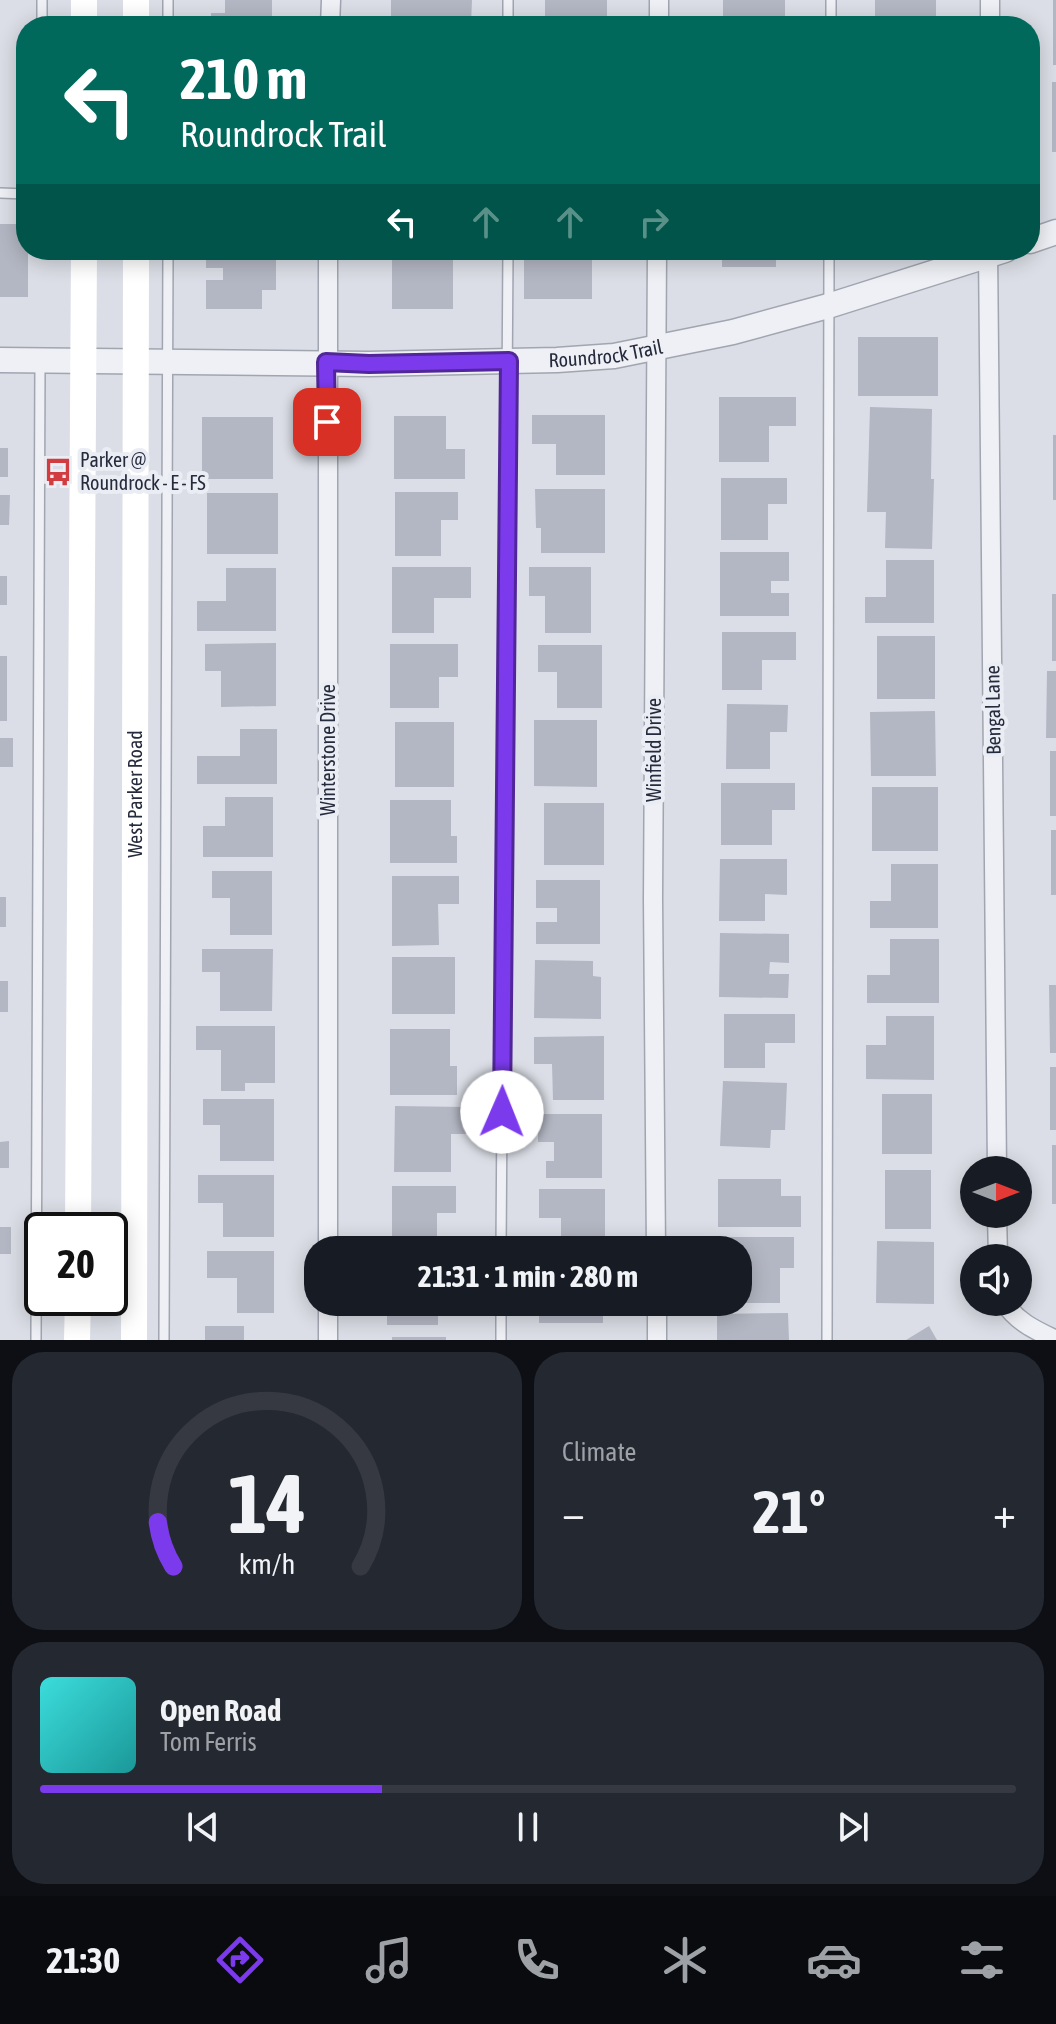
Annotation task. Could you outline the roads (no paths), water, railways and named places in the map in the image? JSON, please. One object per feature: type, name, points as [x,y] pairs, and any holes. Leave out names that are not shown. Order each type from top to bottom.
[{"type":"main road","points":[[78,1212],[84,260]]},
{"type":"main road","name":"West Parker Road","points":[[134,1340],[136,260]]},
{"type":"main road","points":[[77,1340],[78,1316]]},
{"type":"street","name":"Winterstone Drive","points":[[328,260],[328,1236]]},
{"type":"street","name":"Winfield Drive","points":[[656,1236],[653,883],[657,260]]},
{"type":"street","name":"Roundrock Trail","points":[[0,360],[369,364],[614,356],[733,332],[828,306],[969,260]]},
{"type":"street","name":"Bengal Lane","points":[[994,260],[997,1156]]},
{"type":"street","points":[[328,1316],[328,1340]]},
{"type":"street","points":[[657,1316],[657,1340]]},
{"type":"street","points":[[1014,1316],[1056,1340]]},
{"type":"lane","points":[[164,1340],[168,260]]},
{"type":"lane","points":[[501,1236],[508,260]]},
{"type":"lane","points":[[827,1340],[829,260]]},
{"type":"lane","points":[[36,1340],[40,360]]},
{"type":"lane","points":[[501,1316],[501,1340]]},
{"type":"place","name":"Parker @ Roundrock - E - FS","points":[[58,472]]}]
